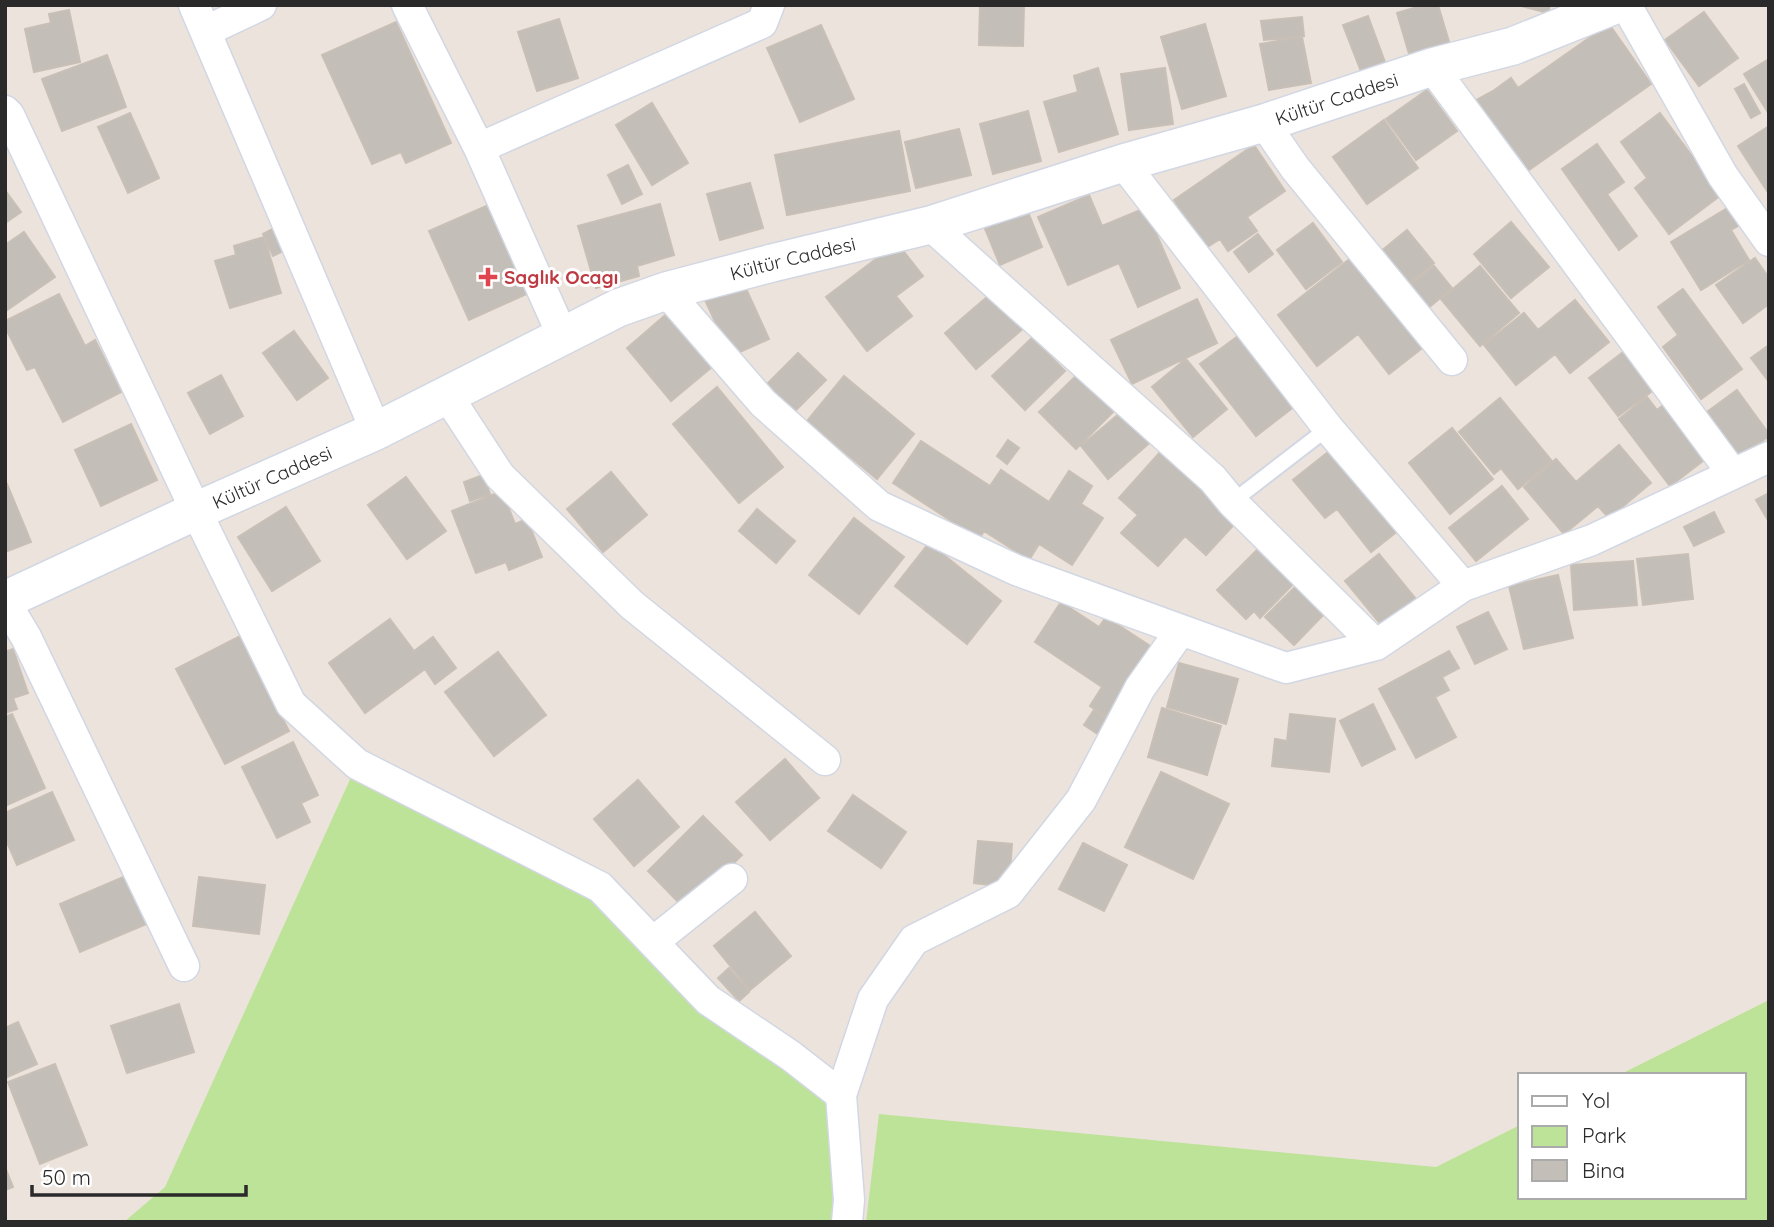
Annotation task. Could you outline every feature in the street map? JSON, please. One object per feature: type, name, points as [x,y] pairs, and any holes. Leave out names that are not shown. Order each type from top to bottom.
[{"type":"street","points":[[261,5],[200,18],[376,431]]},
{"type":"street","points":[[407,5],[479,148],[563,337]]},
{"type":"street","points":[[479,148],[762,23],[769,5]]},
{"type":"street","name":"Kültür Caddesi","points":[[5,601],[196,511],[376,431],[618,308],[666,291],[930,225],[1122,163],[1264,123],[1432,67],[1513,46],[1615,5]]},
{"type":"street","points":[[1626,5],[1723,176],[1769,241]]},
{"type":"street","points":[[1432,67],[1733,474]]},
{"type":"street","points":[[5,111],[291,704],[357,764],[600,887],[709,1000],[791,1056],[841,1095]]},
{"type":"street","points":[[1264,123],[1295,168],[1452,360]]},
{"type":"street","points":[[1122,163],[1328,428],[1463,586]]},
{"type":"street","points":[[930,225],[1213,479],[1232,502],[1376,645]]},
{"type":"street","points":[[666,291],[763,403],[879,506],[1016,570],[1286,668],[1376,645],[1463,586],[1592,540],[1769,457]]},
{"type":"street","points":[[447,395],[500,476],[632,605],[825,760]]},
{"type":"street","points":[[5,601],[26,638],[184,966]]},
{"type":"street","points":[[847,1222],[849,1200],[841,1095],[873,999],[914,940],[1008,893],[1082,800],[1140,688],[1181,630]]},
{"type":"street","points":[[653,942],[732,879]]},
{"type":"lane","points":[[1232,502],[1328,428]]},
{"type":"green space","points":[[357,764],[600,887],[841,1095],[831,1222],[124,1222],[165,1187]]},
{"type":"green space","points":[[1769,1000],[1769,1222],[866,1222],[879,1114],[1436,1167],[1518,1126],[1518,1199],[1746,1199],[1746,1073],[1623,1073]]},
{"type":"building","points":[[980,5],[1024,5],[1023,46],[979,45]]},
{"type":"building","points":[[1424,5],[1438,5],[1450,45],[1410,57],[1397,13]]},
{"type":"building","points":[[1518,5],[1550,5],[1548,13]]},
{"type":"building","points":[[69,10],[80,62],[34,72],[25,29],[51,23],[49,14]]},
{"type":"building","points":[[1704,12],[1738,58],[1699,86],[1665,40]]},
{"type":"building","points":[[1368,16],[1386,65],[1362,74],[1343,25]]},
{"type":"building","points":[[1302,17],[1304,36],[1264,40],[1261,21]]},
{"type":"building","points":[[559,19],[578,78],[537,91],[518,32]]},
{"type":"building","points":[[396,22],[451,143],[406,163],[401,152],[372,164],[322,55]]},
{"type":"building","points":[[1205,24],[1226,96],[1182,109],[1161,37]]},
{"type":"building","points":[[1609,24],[1651,84],[1519,177],[1469,104],[1511,78],[1518,88]]},
{"type":"building","points":[[821,25],[854,99],[800,122],[767,48]]},
{"type":"building","points":[[1302,37],[1311,83],[1269,90],[1260,44]]},
{"type":"building","points":[[107,55],[126,107],[62,131],[42,79]]},
{"type":"building","points":[[1769,59],[1769,114],[1744,74]]},
{"type":"building","points":[[1098,68],[1118,134],[1059,152],[1044,102],[1078,92],[1074,76]]},
{"type":"building","points":[[1165,68],[1173,124],[1129,130],[1121,74]]},
{"type":"building","points":[[1744,84],[1760,113],[1751,118],[1735,89]]},
{"type":"building","points":[[1427,90],[1457,131],[1416,160],[1386,119]]},
{"type":"building","points":[[652,103],[688,163],[652,185],[616,125]]},
{"type":"building","points":[[1028,111],[1041,161],[993,174],[980,124]]},
{"type":"building","points":[[130,113],[159,178],[128,193],[98,127]]},
{"type":"building","points":[[1660,113],[1721,195],[1669,234],[1635,188],[1647,178],[1621,142]]},
{"type":"building","points":[[1384,120],[1418,168],[1367,204],[1333,157]]},
{"type":"building","points":[[1769,126],[1769,194],[1738,146]]},
{"type":"building","points":[[959,129],[971,175],[916,188],[905,142]]},
{"type":"building","points":[[899,131],[910,191],[787,215],[775,155]]},
{"type":"building","points":[[1597,144],[1624,182],[1607,194],[1637,236],[1619,250],[1562,169]]},
{"type":"building","points":[[1254,145],[1285,191],[1247,217],[1257,231],[1228,251],[1220,239],[1206,248],[1174,200]]},
{"type":"building","points":[[628,165],[642,194],[622,204],[608,175]]},
{"type":"building","points":[[750,183],[763,228],[720,240],[707,194]]},
{"type":"building","points":[[5,190],[21,212],[5,223]]},
{"type":"building","points":[[1089,195],[1102,226],[1145,208],[1180,288],[1138,307],[1119,263],[1068,285],[1038,217]]},
{"type":"building","points":[[1024,202],[1042,247],[1000,265],[981,219]]},
{"type":"building","points":[[493,203],[533,291],[469,320],[429,231]]},
{"type":"building","points":[[660,204],[674,255],[637,266],[639,276],[596,288],[578,226]]},
{"type":"building","points":[[1729,207],[1740,225],[1731,230],[1749,260],[1701,290],[1671,242]]},
{"type":"building","points":[[1511,222],[1549,267],[1511,298],[1474,254]]},
{"type":"building","points":[[1313,223],[1342,262],[1306,289],[1277,250]]},
{"type":"building","points":[[276,227],[287,249],[273,256],[263,234]]},
{"type":"building","points":[[1407,230],[1434,263],[1406,286],[1379,253]]},
{"type":"building","points":[[24,232],[55,277],[7,310],[5,245]]},
{"type":"building","points":[[1258,234],[1273,254],[1249,272],[1234,252]]},
{"type":"building","points":[[264,237],[281,293],[230,308],[215,261],[236,255],[234,246]]},
{"type":"building","points":[[897,243],[923,276],[896,296],[912,316],[867,351],[826,297]]},
{"type":"building","points":[[1356,254],[1426,345],[1389,374],[1358,334],[1317,366],[1278,315]]},
{"type":"building","points":[[1755,258],[1769,278],[1769,304],[1743,323],[1716,285]]},
{"type":"building","points":[[1434,266],[1452,288],[1427,309],[1408,287]]},
{"type":"building","points":[[1480,266],[1519,313],[1480,346],[1441,299]]},
{"type":"building","points":[[743,282],[769,339],[731,356],[705,300]]},
{"type":"building","points":[[1683,289],[1742,369],[1701,399],[1663,347],[1678,335],[1658,307]]},
{"type":"building","points":[[994,291],[1025,327],[976,369],[945,333]]},
{"type":"building","points":[[59,294],[85,346],[95,340],[121,392],[63,422],[35,367],[27,370],[5,327],[5,321]]},
{"type":"building","points":[[1197,299],[1217,343],[1132,384],[1111,340]]},
{"type":"building","points":[[1575,300],[1609,342],[1570,373],[1555,354],[1516,385],[1484,345],[1524,313],[1538,330]]},
{"type":"building","points":[[669,312],[713,366],[671,401],[627,348]]},
{"type":"building","points":[[294,331],[328,378],[297,400],[263,353]]},
{"type":"building","points":[[1245,331],[1300,402],[1256,436],[1200,364]]},
{"type":"building","points":[[1032,338],[1065,371],[1025,410],[992,376]]},
{"type":"building","points":[[1769,345],[1769,382],[1751,358]]},
{"type":"building","points":[[1626,350],[1655,389],[1618,416],[1589,378]]},
{"type":"building","points":[[798,353],[826,380],[791,415],[764,387]]},
{"type":"building","points":[[1186,359],[1227,409],[1193,437],[1152,387]]},
{"type":"building","points":[[1081,371],[1117,408],[1076,449],[1039,412]]},
{"type":"building","points":[[221,375],[243,416],[210,434],[188,393]]},
{"type":"building","points":[[844,376],[914,434],[877,479],[807,421]]},
{"type":"building","points":[[717,387],[783,467],[739,503],[673,424]]},
{"type":"building","points":[[1737,390],[1769,434],[1740,457],[1707,412]]},
{"type":"building","points":[[1647,397],[1657,410],[1671,399],[1712,454],[1670,486],[1619,419]]},
{"type":"building","points":[[1500,398],[1552,461],[1518,489],[1501,468],[1494,474],[1459,432]]},
{"type":"building","points":[[1126,408],[1153,440],[1108,479],[1081,446]]},
{"type":"building","points":[[131,424],[157,480],[101,506],[75,450]]},
{"type":"building","points":[[1452,428],[1493,479],[1450,514],[1409,463]]},
{"type":"building","points":[[1008,440],[1019,448],[1007,464],[997,456]]},
{"type":"building","points":[[921,441],[990,486],[1001,470],[1049,502],[1069,471],[1092,486],[1081,504],[1103,518],[1072,565],[1039,544],[1029,560],[984,531],[979,539],[893,483]]},
{"type":"building","points":[[1337,445],[1404,526],[1371,552],[1337,509],[1325,518],[1293,480]]},
{"type":"building","points":[[1619,445],[1651,483],[1609,518],[1598,506],[1564,534],[1524,487],[1556,459],[1576,482]]},
{"type":"building","points":[[1162,450],[1239,519],[1206,555],[1185,536],[1158,566],[1121,533],[1138,515],[1119,498]]},
{"type":"building","points":[[611,472],[647,515],[603,552],[567,509]]},
{"type":"building","points":[[483,475],[490,494],[470,501],[464,482]]},
{"type":"building","points":[[406,477],[446,531],[407,559],[368,505]]},
{"type":"building","points":[[7,484],[31,542],[5,552],[5,485]]},
{"type":"building","points":[[1502,486],[1528,519],[1476,561],[1449,528]]},
{"type":"building","points":[[502,491],[515,524],[527,519],[542,557],[509,570],[506,562],[476,573],[452,511]]},
{"type":"building","points":[[1769,493],[1769,522],[1756,500]]},
{"type":"building","points":[[286,507],[320,561],[272,591],[238,537]]},
{"type":"building","points":[[757,509],[795,541],[776,563],[739,531]]},
{"type":"building","points":[[1714,512],[1724,532],[1694,546],[1684,527]]},
{"type":"building","points":[[854,518],[904,557],[859,614],[809,575]]},
{"type":"building","points":[[929,543],[1001,601],[967,644],[895,586]]},
{"type":"building","points":[[1262,545],[1297,580],[1260,618],[1254,611],[1246,619],[1217,590]]},
{"type":"building","points":[[1379,554],[1416,599],[1383,627],[1345,581]]},
{"type":"building","points":[[1688,554],[1693,599],[1643,605],[1637,559]]},
{"type":"building","points":[[1633,561],[1637,605],[1574,610],[1571,565]]},
{"type":"building","points":[[1558,575],[1573,638],[1524,649],[1509,586]]},
{"type":"building","points":[[1300,582],[1328,610],[1294,645],[1265,617]]},
{"type":"building","points":[[1061,602],[1099,627],[1106,617],[1161,653],[1116,723],[1090,706],[1102,687],[1035,642]]},
{"type":"building","points":[[1488,612],[1507,649],[1475,664],[1457,627]]},
{"type":"building","points":[[390,619],[414,651],[433,637],[456,668],[435,684],[425,669],[365,713],[329,663]]},
{"type":"building","points":[[240,636],[289,731],[225,764],[176,669]]},
{"type":"building","points":[[13,649],[28,693],[13,698],[17,709],[5,713],[5,652]]},
{"type":"building","points":[[1449,651],[1459,668],[1442,677],[1449,690],[1435,697],[1456,737],[1416,758],[1379,689]]},
{"type":"building","points":[[498,652],[546,715],[494,756],[445,692]]},
{"type":"building","points":[[1179,663],[1238,679],[1226,724],[1167,707]]},
{"type":"building","points":[[1373,704],[1395,749],[1362,766],[1340,721]]},
{"type":"building","points":[[1162,708],[1221,726],[1207,775],[1148,757]]},
{"type":"building","points":[[1094,710],[1116,725],[1107,740],[1084,725]]},
{"type":"building","points":[[12,714],[45,788],[5,806],[5,717]]},
{"type":"building","points":[[1290,714],[1335,719],[1329,772],[1272,766],[1275,739],[1287,741]]},
{"type":"building","points":[[293,742],[318,795],[301,803],[310,822],[277,838],[242,767]]},
{"type":"building","points":[[785,759],[819,798],[770,840],[736,802]]},
{"type":"building","points":[[1161,772],[1229,804],[1193,879],[1125,847]]},
{"type":"building","points":[[638,780],[679,827],[634,866],[594,819]]},
{"type":"building","points":[[52,792],[74,840],[17,865],[5,838],[5,813]]},
{"type":"building","points":[[853,795],[906,832],[881,868],[828,831]]},
{"type":"building","points":[[703,816],[742,855],[686,910],[648,871]]},
{"type":"building","points":[[978,841],[1012,844],[1009,887],[974,883]]},
{"type":"building","points":[[1083,843],[1127,865],[1104,911],[1059,889]]},
{"type":"building","points":[[135,872],[156,920],[80,952],[60,904]]},
{"type":"building","points":[[199,877],[265,885],[259,934],[193,926]]},
{"type":"building","points":[[755,912],[791,956],[750,990],[714,946]]},
{"type":"building","points":[[729,968],[749,992],[739,1001],[718,978]]},
{"type":"building","points":[[179,1004],[194,1052],[127,1073],[111,1026]]},
{"type":"building","points":[[18,1022],[37,1064],[5,1078],[5,1028]]},
{"type":"building","points":[[55,1064],[87,1145],[40,1164],[8,1082]]},
{"type":"building","points":[[5,1167],[13,1187],[5,1190]]},
{"type":"place","name":"Saglık Ocagı","points":[[488,277]]}]
